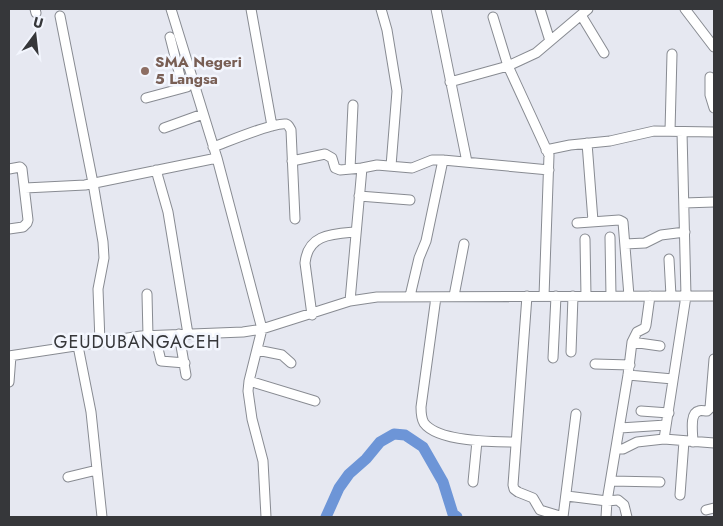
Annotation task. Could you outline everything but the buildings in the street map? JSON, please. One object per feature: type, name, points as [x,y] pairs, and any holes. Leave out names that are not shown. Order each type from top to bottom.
[{"type":"street","points":[[171,9],[217,158],[262,329],[248,391],[250,412],[263,461],[266,517]]},
{"type":"street","points":[[250,9],[272,126]]},
{"type":"street","points":[[381,9],[387,30],[397,91],[391,166]]},
{"type":"street","points":[[436,9],[467,162]]},
{"type":"street","points":[[540,9],[550,41]]},
{"type":"street","points":[[450,82],[508,66],[536,53],[588,9]]},
{"type":"street","points":[[685,9],[714,47]]},
{"type":"street","points":[[581,15],[604,53]]},
{"type":"street","points":[[60,16],[93,183],[104,258],[98,289],[100,342]]},
{"type":"street","points":[[494,17],[508,66],[549,155],[544,296]]},
{"type":"street","points":[[170,37],[183,88]]},
{"type":"street","points":[[670,131],[672,54]]},
{"type":"street","points":[[710,77],[710,95],[714,108]]},
{"type":"street","points":[[146,98],[193,85]]},
{"type":"street","points":[[350,169],[353,105]]},
{"type":"street","points":[[164,128],[203,114]]},
{"type":"street","points":[[213,147],[272,126],[286,124],[289,126],[291,130],[295,219]]},
{"type":"street","points":[[546,150],[570,145],[610,141],[654,131],[714,132]]},
{"type":"street","points":[[664,439],[686,296],[682,132]]},
{"type":"street","points":[[586,143],[593,221]]},
{"type":"street","points":[[292,161],[325,154],[332,158],[337,169],[362,168],[372,165],[417,167],[432,160],[444,160],[549,170]]},
{"type":"street","points":[[25,188],[93,183],[217,158]]},
{"type":"street","points":[[410,296],[419,258],[426,241],[444,160]]},
{"type":"street","points":[[9,169],[22,168],[27,223],[23,227],[9,229]]},
{"type":"street","points":[[350,301],[362,168]]},
{"type":"street","points":[[156,170],[168,212],[184,334],[186,375]]},
{"type":"street","points":[[359,196],[410,200]]},
{"type":"street","points":[[684,203],[714,202]]},
{"type":"street","points":[[577,223],[593,221],[623,222],[629,296]]},
{"type":"street","points":[[312,315],[305,263],[309,250],[317,239],[325,236],[356,232]]},
{"type":"street","points":[[625,244],[645,243],[661,235],[685,232]]},
{"type":"street","points":[[610,237],[611,296]]},
{"type":"street","points":[[585,239],[586,296]]},
{"type":"street","points":[[454,296],[464,244]]},
{"type":"street","points":[[669,259],[671,296]]},
{"type":"street","points":[[147,294],[152,336],[162,362],[185,363]]},
{"type":"street","points":[[527,296],[512,485],[514,489],[532,498],[540,510],[563,517],[576,414]]},
{"type":"street","points":[[553,358],[556,296]]},
{"type":"street","points":[[571,352],[573,296]]},
{"type":"street","points":[[606,517],[632,342],[637,332],[645,328],[650,296]]},
{"type":"street","points":[[9,382],[10,356],[152,336],[243,332],[262,329],[312,315],[350,301],[377,297],[714,296]]},
{"type":"street","points":[[436,297],[424,386],[422,417],[425,423],[431,430],[443,435],[477,441],[516,442]]},
{"type":"street","points":[[632,342],[660,346]]},
{"type":"street","points":[[78,346],[91,412],[102,517]]},
{"type":"street","points":[[257,350],[282,355],[291,363]]},
{"type":"street","points":[[680,495],[694,413],[707,411],[710,408],[714,359]]},
{"type":"street","points":[[595,364],[630,365]]},
{"type":"street","points":[[628,375],[673,379]]},
{"type":"street","points":[[249,381],[315,401]]},
{"type":"street","points":[[641,411],[669,413]]},
{"type":"street","points":[[620,428],[666,425]]},
{"type":"street","points":[[646,440],[647,427]]},
{"type":"street","points":[[616,449],[623,449],[646,440],[664,439],[714,444]]},
{"type":"street","points":[[473,482],[477,441]]},
{"type":"street","points":[[68,477],[97,470]]},
{"type":"street","points":[[611,481],[660,482]]},
{"type":"street","points":[[567,496],[607,501],[618,500],[624,505],[627,517]]},
{"type":"waterway","points":[[326,517],[339,488],[349,474],[366,459],[380,442],[394,434],[405,435],[423,447],[443,482],[453,514],[457,517]]},
{"type":"place","name":"SMA Negeri 5 Langsa","points":[[145,71]]},
{"type":"district","name":"GEUDUBANGACEH","points":[[137,342]]}]
